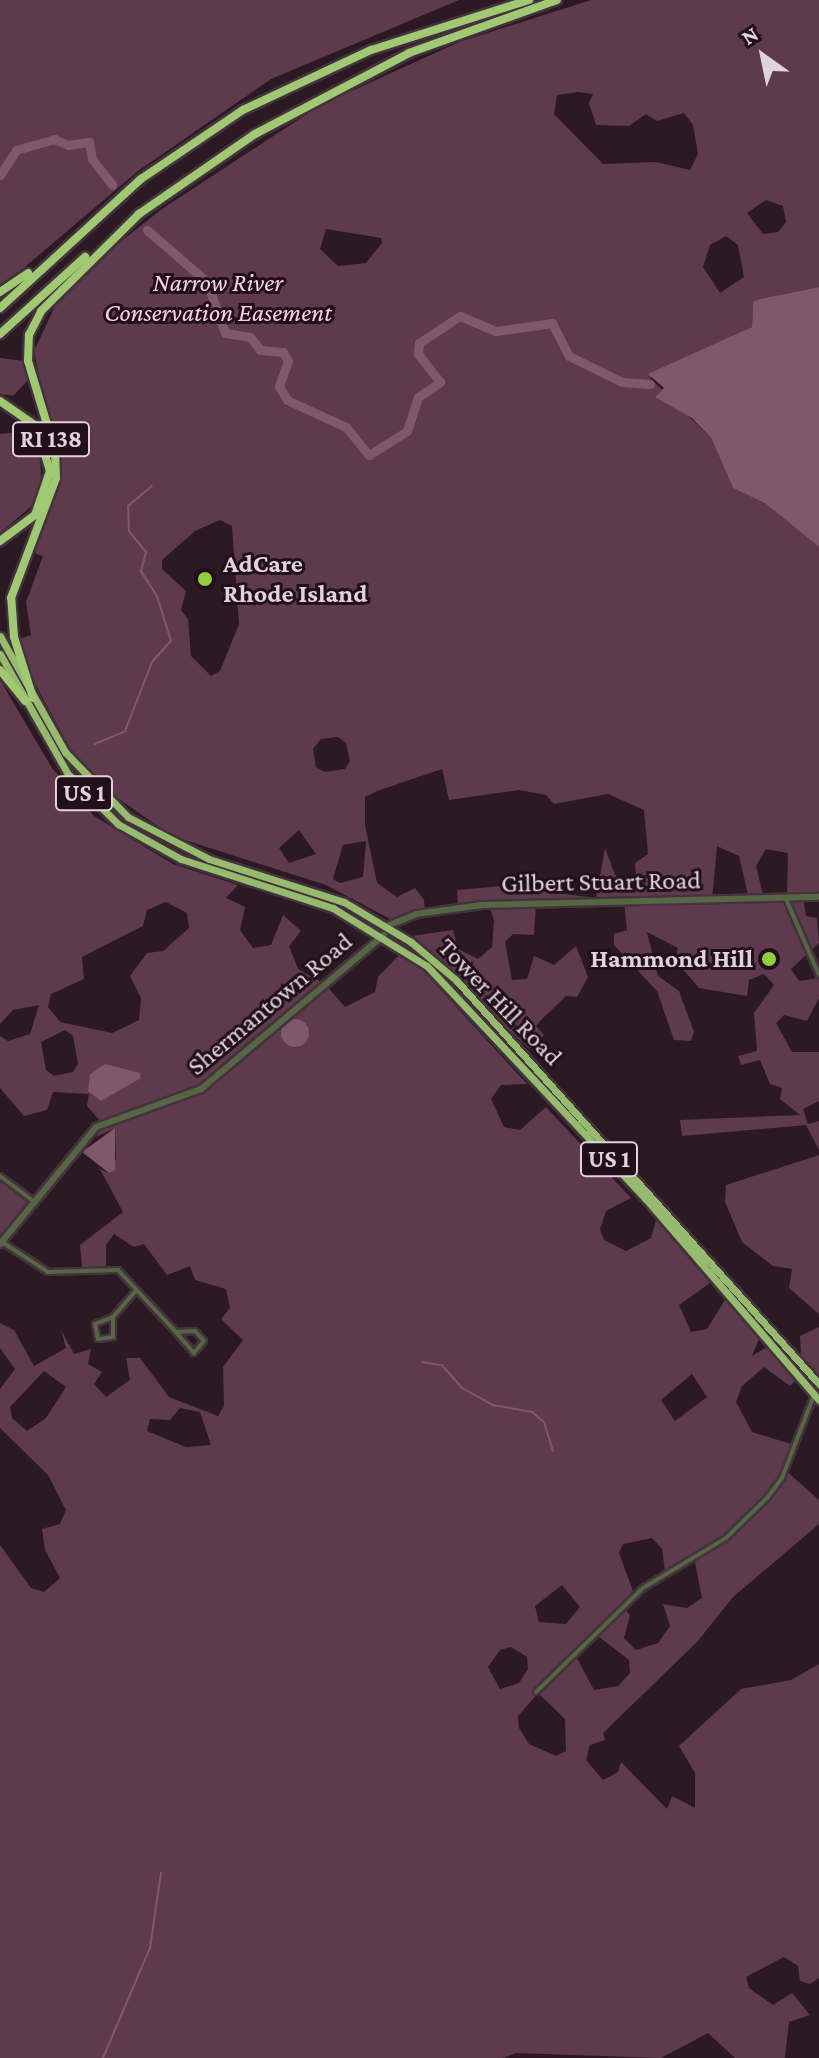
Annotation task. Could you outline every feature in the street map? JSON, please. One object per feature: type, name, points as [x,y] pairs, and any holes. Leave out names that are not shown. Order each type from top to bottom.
[{"type":"highway","points":[[0,292],[198,137],[290,85],[379,47],[529,0]]},
{"type":"highway","name":"RI 138","points":[[29,700],[14,637],[11,598],[16,569],[53,491],[56,465],[29,369],[29,335],[45,305],[139,214],[232,148],[330,91],[417,50],[557,0]]},
{"type":"highway","points":[[0,308],[120,196]]},
{"type":"highway","points":[[0,334],[139,214]]},
{"type":"highway","points":[[0,401],[33,421],[50,465],[35,515],[0,541]]},
{"type":"highway","name":"Tower Hill Road","points":[[0,636],[29,700],[76,767],[142,826],[209,859],[324,893],[387,926],[456,980],[680,1225],[819,1384]]},
{"type":"highway","name":"Tower Hill Road","points":[[0,654],[79,788],[133,835],[181,859],[324,905],[384,935],[445,983],[566,1113],[817,1397]]},
{"type":"highway","points":[[0,670],[29,700]]},
{"type":"highway","points":[[566,1113],[680,1225]]},
{"type":"street","name":"Gilbert Stuart Road","points":[[387,926],[416,914],[482,905],[819,897]]},
{"type":"street","points":[[786,899],[819,975]]},
{"type":"street","name":"Shermantown Road","points":[[1,1243],[31,1199],[96,1127],[201,1089],[384,935]]},
{"type":"street","points":[[0,1176],[31,1199]]},
{"type":"street","points":[[1,1243],[48,1272],[112,1268],[176,1332],[188,1352],[202,1348],[199,1333],[176,1332]]},
{"type":"street","points":[[113,1317],[113,1337],[98,1339],[95,1324],[113,1317],[136,1291]]},
{"type":"street","points":[[536,1692],[643,1588],[726,1538],[767,1498],[782,1478],[817,1397]]},
{"type":"green space","points":[[0,0],[459,0],[271,79],[138,171],[0,288]]},
{"type":"green space","name":"Narrow River Conservation Easement","points":[[591,0],[819,0],[819,287],[759,299],[753,303],[752,327],[650,378],[711,438],[733,488],[766,504],[819,547],[819,897],[803,899],[806,916],[817,918],[819,943],[791,969],[799,981],[819,978],[819,998],[807,1021],[784,1015],[776,1023],[792,1052],[819,1052],[819,1101],[803,1109],[808,1124],[819,1121],[819,1150],[806,1125],[682,1136],[680,1120],[800,1115],[780,1099],[782,1088],[770,1084],[760,1060],[741,1065],[738,1056],[757,1051],[754,1013],[774,985],[764,974],[749,980],[747,996],[699,988],[675,960],[678,948],[647,932],[658,976],[679,991],[694,1032],[691,1041],[674,1040],[657,991],[614,945],[614,934],[627,930],[624,902],[536,902],[534,935],[513,934],[505,942],[512,980],[527,979],[534,956],[554,965],[576,946],[588,977],[577,997],[566,996],[536,1026],[544,1035],[529,1049],[412,936],[453,930],[458,949],[478,959],[492,947],[494,921],[489,904],[458,907],[457,890],[502,886],[596,898],[605,848],[615,875],[637,889],[635,863],[648,854],[644,810],[608,794],[554,804],[546,795],[519,790],[449,800],[442,769],[377,791],[365,797],[365,825],[377,883],[397,897],[415,888],[424,900],[425,911],[396,922],[326,885],[172,836],[109,792],[72,752],[32,678],[19,639],[31,635],[26,602],[43,556],[36,554],[35,543],[60,480],[34,351],[57,302],[92,264],[162,209],[319,106],[459,42]],"holes":[[[578,92],[593,94],[589,103],[596,125],[629,126],[646,114],[657,121],[684,113],[693,125],[698,154],[690,170],[656,162],[603,164],[554,114],[557,95]],[[766,200],[783,206],[786,222],[778,232],[763,234],[747,213]],[[326,229],[381,238],[382,243],[366,263],[338,266],[320,249]],[[726,236],[738,245],[744,277],[720,293],[703,267],[710,245]],[[220,520],[232,526],[239,624],[220,671],[211,676],[191,656],[188,619],[181,610],[186,591],[162,569],[162,560],[195,531]],[[338,737],[346,743],[350,761],[345,769],[325,772],[316,767],[313,749],[321,739]],[[299,830],[316,854],[289,863],[279,848]],[[366,841],[363,877],[340,883],[333,879],[343,845]],[[717,846],[739,856],[749,899],[712,899]],[[766,849],[788,853],[787,898],[764,899],[756,866]]]},
{"type":"green space","points":[[0,358],[25,361],[29,379],[13,396],[0,394]]},
{"type":"green space","points":[[23,432],[40,454],[41,478],[35,503],[0,533],[0,434]]},
{"type":"green space","points":[[0,680],[52,768],[94,816],[173,864],[238,885],[226,898],[245,907],[240,930],[253,948],[271,945],[283,915],[301,931],[289,946],[298,969],[325,984],[345,1007],[375,992],[378,977],[404,950],[527,1084],[501,1085],[491,1099],[504,1127],[520,1130],[546,1107],[631,1198],[606,1211],[600,1229],[604,1240],[626,1251],[651,1238],[656,1220],[710,1283],[679,1305],[691,1332],[707,1329],[725,1300],[759,1339],[752,1356],[767,1347],[795,1381],[790,1386],[764,1367],[742,1386],[736,1402],[752,1432],[791,1444],[785,1470],[819,1500],[819,1524],[733,1597],[697,1642],[603,1733],[605,1740],[590,1745],[586,1760],[603,1780],[618,1772],[621,1762],[667,1809],[672,1796],[695,1808],[695,1773],[679,1746],[741,1689],[791,1680],[819,1664],[819,1978],[810,1984],[800,1981],[798,1966],[784,1957],[746,1977],[749,1988],[773,2005],[792,1993],[810,2015],[789,2022],[785,2058],[735,2058],[708,2033],[661,2058],[516,2053],[503,2058],[0,2058],[0,1545],[31,1588],[44,1592],[60,1578],[45,1550],[42,1529],[60,1524],[66,1510],[48,1475],[0,1428],[0,1389],[15,1369],[0,1348],[0,1323],[14,1330],[34,1366],[66,1348],[61,1330],[74,1354],[91,1349],[88,1364],[102,1372],[94,1384],[106,1397],[130,1380],[126,1358],[140,1358],[169,1397],[218,1416],[224,1406],[223,1367],[243,1340],[221,1319],[230,1308],[226,1289],[195,1280],[190,1266],[167,1275],[144,1244],[134,1247],[114,1234],[106,1245],[106,1266],[82,1268],[80,1245],[123,1212],[100,1169],[109,1173],[116,1159],[115,1128],[96,1137],[103,1124],[87,1106],[89,1094],[53,1092],[47,1110],[24,1116],[0,1088],[0,1036],[8,1041],[30,1034],[39,1005],[13,1010],[0,1024]],"holes":[[[166,902],[187,913],[189,928],[163,951],[147,953],[130,976],[141,998],[139,1020],[112,1033],[60,1022],[48,1007],[51,994],[84,979],[82,957],[143,926],[147,910]],[[65,1030],[73,1036],[78,1064],[73,1072],[54,1076],[46,1070],[41,1042]],[[44,1371],[66,1387],[46,1418],[27,1431],[12,1418],[10,1407]],[[692,1374],[707,1397],[675,1421],[661,1400]],[[180,1408],[200,1412],[211,1445],[186,1447],[147,1431],[150,1419],[170,1420]],[[652,1538],[662,1549],[665,1571],[694,1557],[702,1598],[687,1608],[663,1604],[670,1626],[658,1643],[636,1650],[624,1638],[630,1615],[622,1606],[634,1594],[619,1553],[623,1544]],[[562,1585],[580,1607],[566,1624],[539,1622],[535,1606]],[[598,1636],[629,1660],[630,1673],[618,1686],[594,1690],[574,1653]],[[511,1647],[527,1657],[528,1669],[519,1683],[500,1689],[488,1667],[500,1650]],[[538,1693],[565,1719],[566,1751],[556,1756],[529,1744],[519,1728],[518,1716]]]},
{"type":"green space","points":[[819,1155],[819,1314],[789,1288],[792,1269],[773,1266],[742,1242],[725,1202],[726,1185]]},
{"type":"green space","points":[[0,1176],[33,1201],[0,1246]]},
{"type":"green space","points":[[819,1327],[819,1377],[801,1355],[800,1336]]},
{"type":"shaded area","points":[[819,287],[819,547],[766,504],[733,488],[711,438],[692,418],[655,397],[664,388],[648,374],[752,327],[753,302]]},
{"type":"shaded area","points":[[295,1019],[305,1023],[309,1033],[305,1043],[295,1047],[285,1043],[281,1033],[285,1023]]},
{"type":"shaded area","points":[[105,1064],[140,1073],[141,1078],[101,1101],[88,1091],[90,1074]]},
{"type":"shaded area","points":[[115,1128],[115,1170],[109,1173],[82,1152]]},
{"type":"waterway","points":[[0,175],[16,150],[54,139],[68,145],[89,142],[92,159],[112,185]]},
{"type":"waterway","points":[[147,230],[207,282],[225,333],[250,337],[260,350],[283,352],[288,361],[279,386],[287,400],[346,427],[369,455],[407,431],[418,397],[440,382],[418,354],[419,343],[460,316],[496,331],[552,323],[569,356],[622,382],[650,384]]},
{"type":"waterway","points":[[95,744],[125,731],[152,662],[171,641],[157,596],[141,571],[146,552],[129,531],[128,506],[152,486]]},
{"type":"waterway","points":[[422,1362],[442,1365],[462,1388],[493,1405],[532,1412],[544,1422],[553,1451]]},
{"type":"waterway","points":[[103,2058],[150,1948],[161,1873]]},
{"type":"place","name":"AdCare Rhode Island","points":[[205,579]]},
{"type":"place","name":"Hammond Hill","points":[[769,959]]}]
